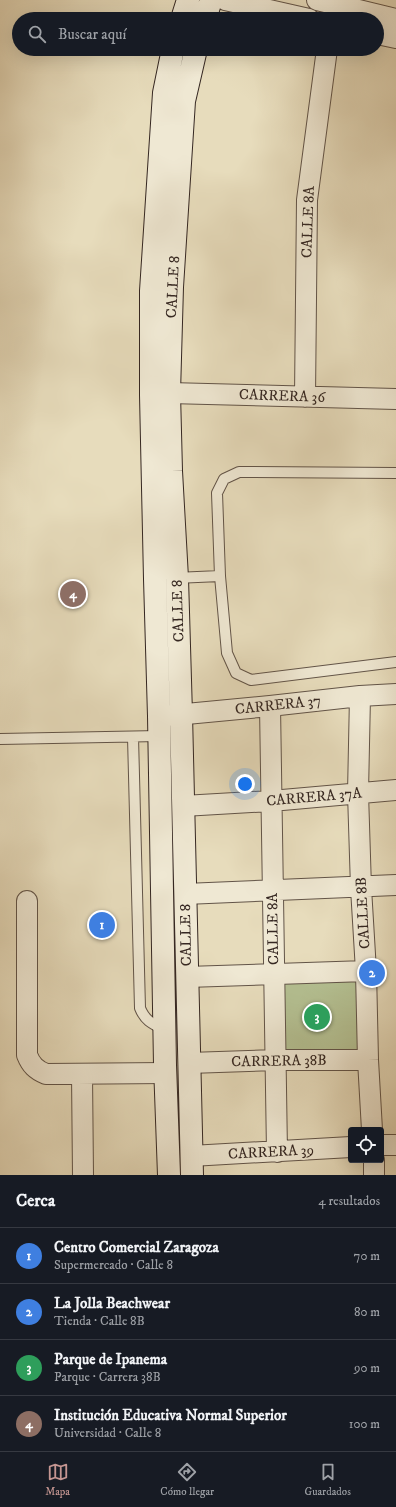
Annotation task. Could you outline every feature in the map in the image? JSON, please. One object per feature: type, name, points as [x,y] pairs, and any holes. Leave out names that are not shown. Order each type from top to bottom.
[{"type":"main road","points":[[184,12],[188,0]]},
{"type":"main road","points":[[207,12],[210,0]]},
{"type":"main road","name":"CALLE 8","points":[[169,1175],[151,395],[151,290],[164,94],[172,56]]},
{"type":"main road","name":"CALLE 8","points":[[191,1165],[181,714],[177,578],[170,471],[169,393],[173,279],[184,101],[194,56]]},
{"type":"street","points":[[225,0],[278,12]]},
{"type":"street","points":[[317,0],[367,12]]},
{"type":"street","points":[[384,16],[396,19]]},
{"type":"street","points":[[384,35],[396,38]]},
{"type":"street","name":"CALLE 8A","points":[[305,397],[306,200],[326,56]]},
{"type":"street","name":"CARRERA 36","points":[[169,393],[396,399]]},
{"type":"street","name":"CARRERA 37","points":[[159,726],[181,714],[360,696],[396,694]]},
{"type":"street","name":"CALLE 8B","points":[[360,696],[358,793],[372,1127]]},
{"type":"street","name":"CALLE 8A","points":[[270,706],[277,1152]]},
{"type":"street","name":"CARRERA 37A","points":[[183,806],[271,801],[396,790]]},
{"type":"street","points":[[186,894],[361,888],[396,885]]},
{"type":"street","points":[[27,901],[28,1055],[30,1062],[35,1068],[46,1074],[115,1072],[166,1073]]},
{"type":"street","points":[[187,978],[366,971]]},
{"type":"street","name":"CARRERA 38B","points":[[189,1062],[368,1060]]},
{"type":"street","points":[[82,1074],[84,1175]]},
{"type":"street","points":[[384,1145],[396,1145]]},
{"type":"street","name":"CARRERA 39","points":[[191,1165],[277,1152],[348,1147]]},
{"type":"street","points":[[374,1163],[374,1175]]},
{"type":"lane","points":[[396,473],[239,472],[224,479],[217,492],[220,576],[227,653],[236,673],[251,680],[396,662]]},
{"type":"lane","points":[[155,579],[220,576]]},
{"type":"lane","points":[[0,738],[133,737],[159,726]]},
{"type":"lane","points":[[133,737],[140,1008],[143,1015],[149,1022],[165,1030]]},
{"type":"green space","points":[[358,976],[358,1057],[276,1056],[277,978]]},
{"type":"place","name":"Institución Educativa Normal Superior","points":[[73,594]]},
{"type":"place","name":"Centro Comercial Zaragoza","points":[[102,925]]},
{"type":"place","name":"La Jolla Beachwear","points":[[372,973]]},
{"type":"place","name":"Parque de Ipanema","points":[[317,1017]]}]
